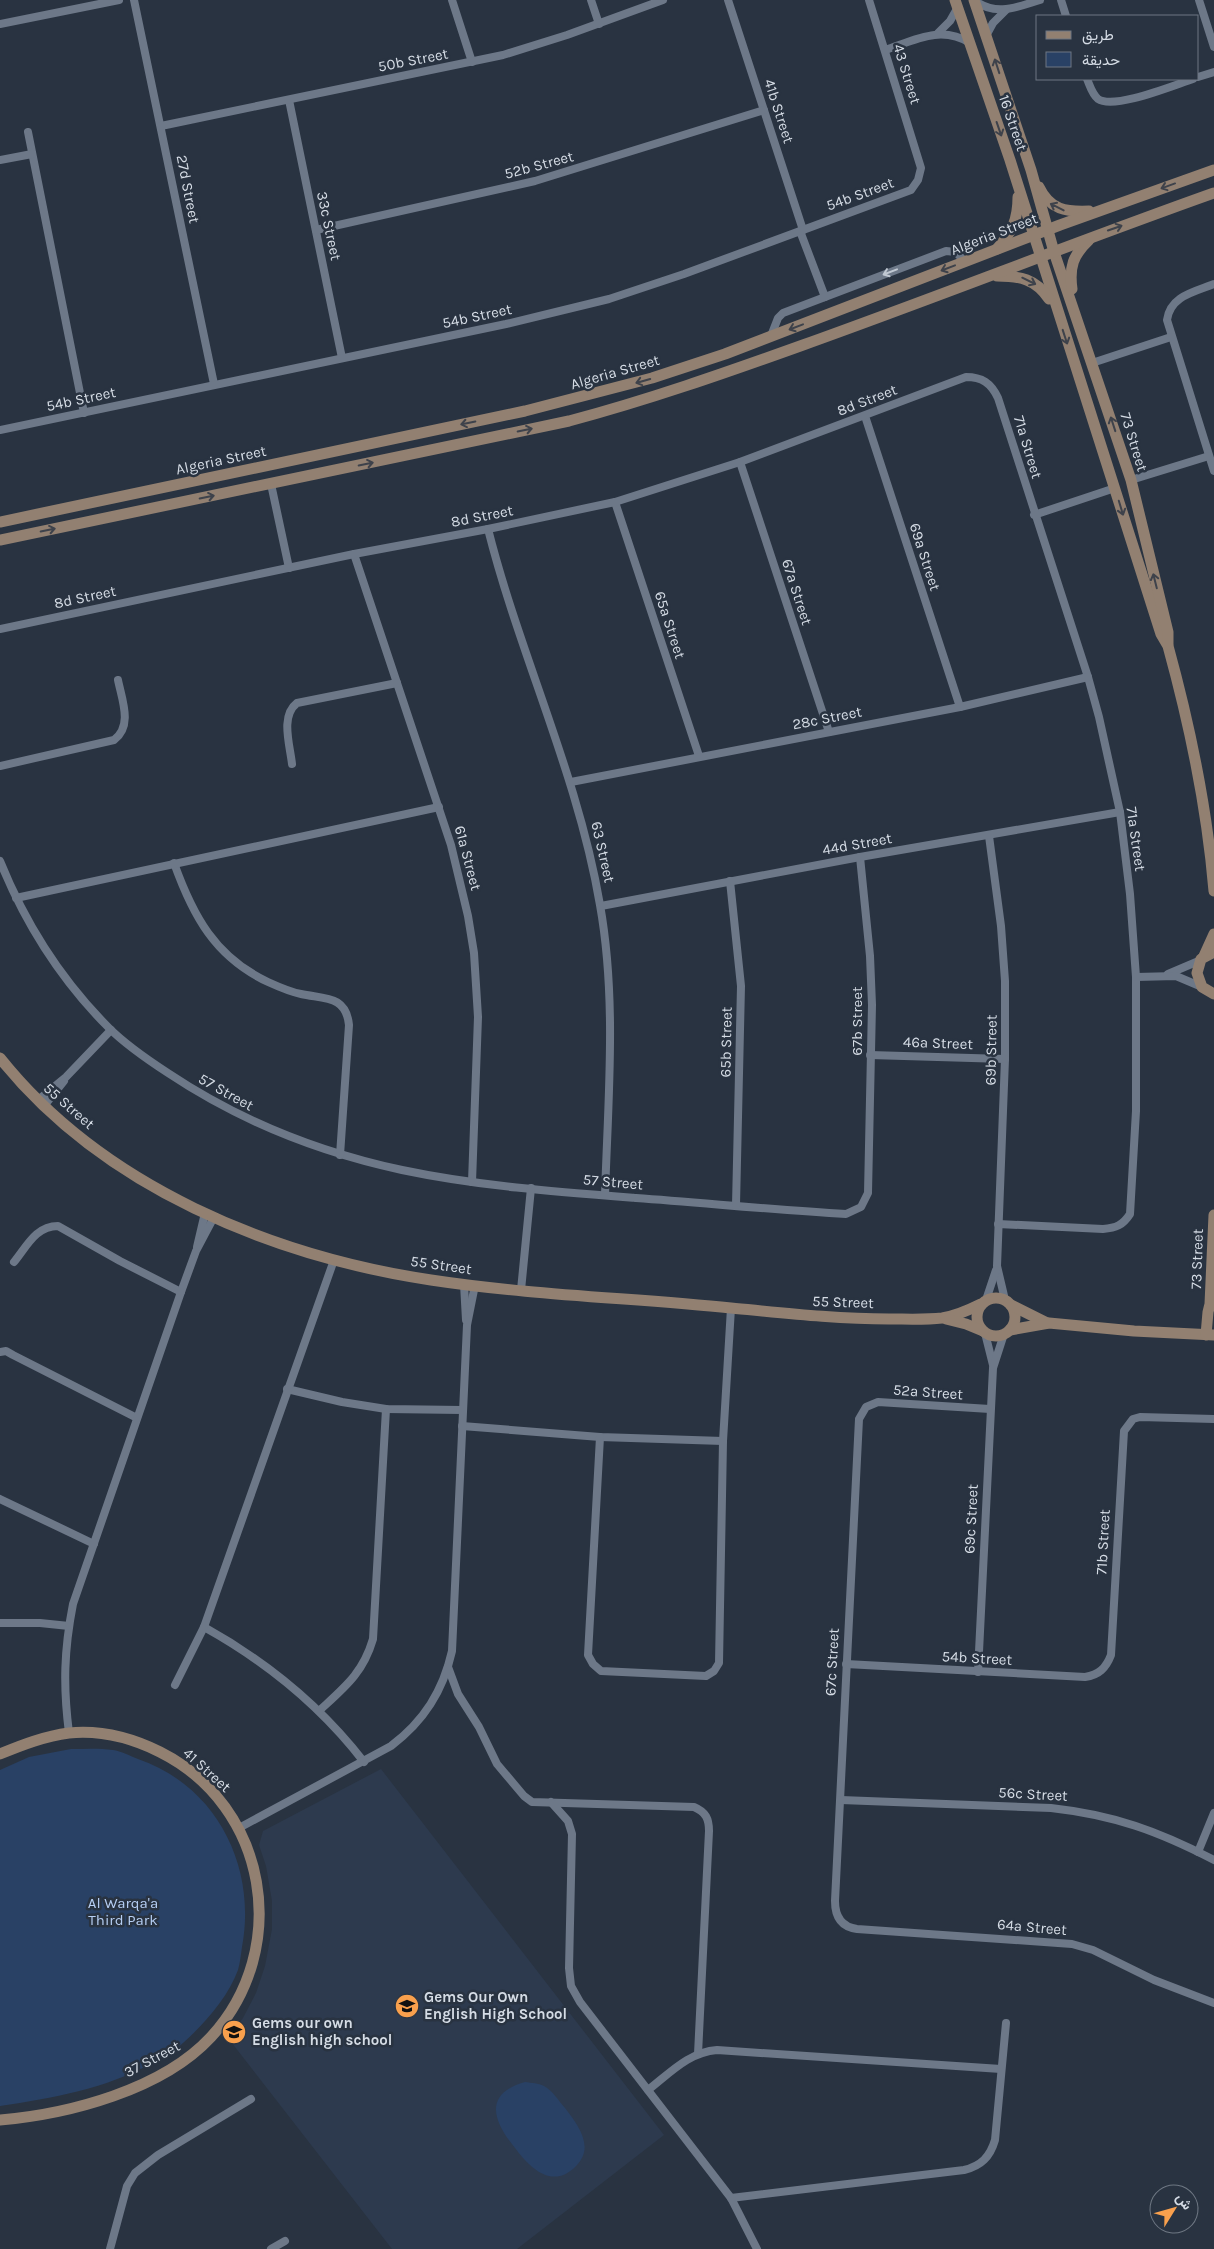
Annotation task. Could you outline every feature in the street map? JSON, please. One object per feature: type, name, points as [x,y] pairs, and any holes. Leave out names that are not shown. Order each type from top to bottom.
[{"type":"street","points":[[0,24],[120,0]]},
{"type":"street","name":"27d Street","points":[[134,0],[214,384]]},
{"type":"street","points":[[452,0],[472,62]]},
{"type":"street","points":[[591,0],[599,24]]},
{"type":"street","name":"50b Street","points":[[161,126],[472,62],[536,46],[664,0]]},
{"type":"street","name":"41b Street","points":[[728,0],[824,297]]},
{"type":"street","name":"43 Street","points":[[869,0],[918,156]]},
{"type":"street","points":[[974,0],[993,10],[1006,10],[1040,0]]},
{"type":"street","name":"16 Street","points":[[974,0],[987,34],[1031,170],[1054,252]]},
{"type":"street","points":[[1061,0],[1066,15]]},
{"type":"street","points":[[1199,0],[1214,48]]},
{"type":"street","points":[[938,33],[950,21],[957,3]]},
{"type":"street","name":"16 Street","points":[[957,3],[1018,184],[1040,257]]},
{"type":"street","points":[[987,34],[997,18],[1006,10]]},
{"type":"street","points":[[885,50],[938,33],[955,35],[970,42]]},
{"type":"street","points":[[1199,77],[1214,72]]},
{"type":"street","points":[[1087,80],[1093,93],[1099,100],[1107,103],[1125,100],[1190,80]]},
{"type":"street","name":"33c Street","points":[[289,100],[342,358]]},
{"type":"street","name":"52b Street","points":[[316,230],[534,181],[764,110]]},
{"type":"street","points":[[28,132],[84,413]]},
{"type":"street","points":[[0,160],[32,154]]},
{"type":"street","name":"54b Street","points":[[0,430],[506,324],[609,299],[684,274],[910,190],[918,180],[921,168],[918,156]]},
{"type":"street","points":[[1031,170],[1044,197],[1056,208],[1070,212],[1104,210]]},
{"type":"street","name":"Algeria Street","points":[[0,522],[577,398],[680,369],[994,252],[1047,230],[1214,170]]},
{"type":"street","points":[[994,252],[1009,235],[1016,223],[1018,184]]},
{"type":"street","points":[[0,540],[560,422],[624,406],[698,383],[1214,193]]},
{"type":"street","points":[[1075,313],[1071,265],[1078,251],[1093,236]]},
{"type":"street","points":[[771,336],[780,315],[824,297],[946,251],[956,252],[965,262]]},
{"type":"street","name":"73 Street","points":[[1054,252],[1131,480],[1168,632],[1168,646],[1194,754],[1204,809],[1214,891]]},
{"type":"street","name":"73 Street","points":[[1040,257],[1161,634],[1168,646]]},
{"type":"street","points":[[988,276],[1016,276],[1032,281],[1044,290],[1057,312]]},
{"type":"street","points":[[1214,284],[1173,302],[1168,310],[1166,320],[1214,471]]},
{"type":"street","points":[[1092,363],[1171,336]]},
{"type":"street","name":"71a Street","points":[[956,380],[976,377],[986,381],[994,388],[1088,677],[1120,812],[1130,894],[1136,977],[1136,1111],[1130,1214],[1124,1223],[1114,1229],[1103,1230],[998,1224]]},
{"type":"street","name":"8d Street","points":[[0,629],[354,554],[488,529],[615,502],[740,462],[956,380]]},
{"type":"street","name":"69a Street","points":[[865,416],[960,707]]},
{"type":"street","points":[[1131,480],[1209,456]]},
{"type":"street","name":"67a Street","points":[[740,462],[829,732]]},
{"type":"street","points":[[271,484],[289,568]]},
{"type":"street","points":[[1034,514],[1115,488]]},
{"type":"street","name":"65a Street","points":[[615,502],[699,756]]},
{"type":"street","name":"63 Street","points":[[488,529],[516,628],[571,782],[601,906],[606,958],[609,1031],[605,1195]]},
{"type":"street","name":"61a Street","points":[[354,554],[439,807],[463,889],[474,952],[477,990],[478,1056],[472,1182]]},
{"type":"street","name":"28c Street","points":[[571,782],[960,707],[1088,677]]},
{"type":"street","points":[[0,766],[114,740],[120,736],[125,723],[118,680]]},
{"type":"street","points":[[292,764],[287,716],[290,708],[297,703],[397,683]]},
{"type":"street","points":[[16,898],[439,807]]},
{"type":"street","name":"44d Street","points":[[601,906],[730,880],[1120,812]]},
{"type":"street","name":"69b Street","points":[[989,836],[1004,954],[1005,1059],[997,1266],[1008,1303]]},
{"type":"street","name":"67b Street","points":[[860,857],[870,956],[868,1185]]},
{"type":"street","name":"57 Street","points":[[0,861],[16,898],[34,932],[82,999],[111,1030],[151,1062],[188,1086],[242,1117],[290,1138],[340,1155],[404,1170],[472,1182],[605,1195],[846,1214],[854,1212],[866,1201],[868,1185]]},
{"type":"street","points":[[174,863],[188,901],[198,920],[225,953],[260,978],[279,987],[336,1001],[343,1007],[348,1016],[349,1026],[340,1155]]},
{"type":"street","name":"65b Street","points":[[730,880],[740,986],[736,1205]]},
{"type":"street","points":[[1210,995],[1196,973],[1207,956],[1214,934]]},
{"type":"street","points":[[1136,977],[1166,975],[1184,969],[1207,956]]},
{"type":"street","points":[[1166,975],[1185,979],[1210,995]]},
{"type":"street","points":[[41,1103],[111,1030]]},
{"type":"street","name":"46a Street","points":[[870,1055],[1005,1059]]},
{"type":"street","name":"55 Street","points":[[0,1058],[41,1103],[74,1131],[132,1173],[170,1196],[209,1215],[271,1240],[334,1260],[398,1274],[470,1285],[828,1317],[942,1318],[966,1324],[984,1332]]},
{"type":"street","points":[[521,1290],[531,1188]]},
{"type":"street","points":[[69,1733],[64,1676],[69,1626],[77,1590],[209,1215]]},
{"type":"street","name":"73 Street","points":[[1211,1335],[1208,1312],[1210,1304],[1214,1215]]},
{"type":"street","points":[[14,1262],[39,1230],[48,1226],[58,1226],[120,1261],[181,1292]]},
{"type":"street","points":[[175,1685],[204,1627],[334,1260]]},
{"type":"street","name":"69b Street","points":[[984,1302],[997,1266]]},
{"type":"street","points":[[239,1828],[391,1746],[418,1722],[434,1700],[448,1667],[452,1651],[462,1410],[470,1285]]},
{"type":"street","points":[[1049,1323],[999,1298],[984,1302],[978,1309],[977,1321],[984,1332],[998,1336],[1007,1332],[1049,1323],[1134,1331],[1211,1335]]},
{"type":"street","name":"55 Street","points":[[942,1318],[963,1312],[984,1302]]},
{"type":"street","points":[[1007,1332],[1015,1318],[1008,1303]]},
{"type":"street","points":[[600,1437],[588,1655],[593,1664],[601,1671],[706,1676],[714,1671],[719,1663],[723,1441],[731,1308]]},
{"type":"street","name":"69c Street","points":[[984,1332],[993,1368]]},
{"type":"street","name":"69c Street","points":[[978,1672],[993,1368],[1007,1332]]},
{"type":"street","points":[[0,1352],[6,1351],[138,1418]]},
{"type":"street","points":[[287,1389],[342,1402],[386,1409],[462,1410]]},
{"type":"street","name":"52a Street","points":[[866,1408],[872,1404],[886,1402],[990,1409]]},
{"type":"street","name":"67c Street","points":[[839,1920],[835,1908],[846,1664],[859,1419],[866,1408]]},
{"type":"street","points":[[320,1710],[358,1673],[368,1657],[373,1639],[386,1409]]},
{"type":"street","name":"71b Street","points":[[1104,1669],[1111,1655],[1122,1439],[1127,1425],[1133,1419],[1150,1416],[1214,1419]]},
{"type":"street","points":[[462,1426],[600,1437],[723,1441]]},
{"type":"street","points":[[0,1499],[94,1544]]},
{"type":"street","points":[[0,1623],[40,1623],[69,1626]]},
{"type":"street","points":[[204,1627],[265,1664],[320,1710],[364,1762]]},
{"type":"street","name":"54b Street","points":[[846,1664],[1085,1677],[1092,1676],[1104,1669]]},
{"type":"street","points":[[448,1667],[464,1706],[479,1726],[490,1750],[506,1776],[532,1802],[694,1807],[707,1816],[709,1831],[698,2054]]},
{"type":"street","name":"41 Street","points":[[0,1754],[44,1738],[69,1733],[90,1733],[118,1737],[152,1748],[187,1768],[216,1795],[239,1828]]},
{"type":"street","name":"56c Street","points":[[841,1800],[1044,1807],[1102,1815],[1143,1827],[1214,1860]]},
{"type":"street","points":[[551,1802],[568,1822],[572,1834],[568,1968],[571,1986],[580,2002],[731,2198],[758,2249]]},
{"type":"street","points":[[1198,1852],[1214,1812]]},
{"type":"street","name":"37 Street","points":[[0,2120],[56,2112],[135,2086],[181,2062],[203,2045],[222,2024],[240,1995],[249,1974],[257,1944],[260,1922],[257,1877],[251,1855],[239,1828]]},
{"type":"street","name":"64a Street","points":[[839,1920],[844,1925],[858,1929],[1072,1944],[1100,1953],[1154,1980],[1214,2002]]},
{"type":"street","points":[[731,2198],[973,2168],[981,2163],[992,2149],[1006,2022]]},
{"type":"street","points":[[648,2090],[698,2054],[717,2050],[1000,2069]]},
{"type":"street","points":[[110,2249],[127,2186],[134,2174],[145,2163],[251,2099]]},
{"type":"street","points":[[271,2249],[285,2241]]},
{"type":"shaded area","name":"Gems Our Own English High School","points":[[381,1769],[664,2135],[517,2249],[392,2249],[228,2038],[243,2018],[256,1993],[265,1966],[272,1929],[272,1901],[266,1866],[259,1845],[263,1831]]},
{"type":"green space","name":"Al Warqa'a Third Park","points":[[71,1749],[97,1749],[122,1752],[166,1772],[190,1789],[210,1809],[225,1833],[237,1859],[243,1888],[245,1917],[238,1970],[227,1992],[212,2013],[184,2042],[167,2055],[116,2080],[97,2086],[40,2100],[0,2106],[0,1770],[29,1757]]},
{"type":"green space","points":[[525,2082],[542,2085],[550,2090],[579,2128],[584,2143],[584,2150],[582,2158],[568,2173],[551,2176],[535,2169],[521,2156],[501,2128],[496,2109],[498,2101],[512,2087]]},
{"type":"place","name":"Gems Our Own English High School","points":[[407,2006]]},
{"type":"place","name":"Gems our own English high school","points":[[234,2032]]}]
